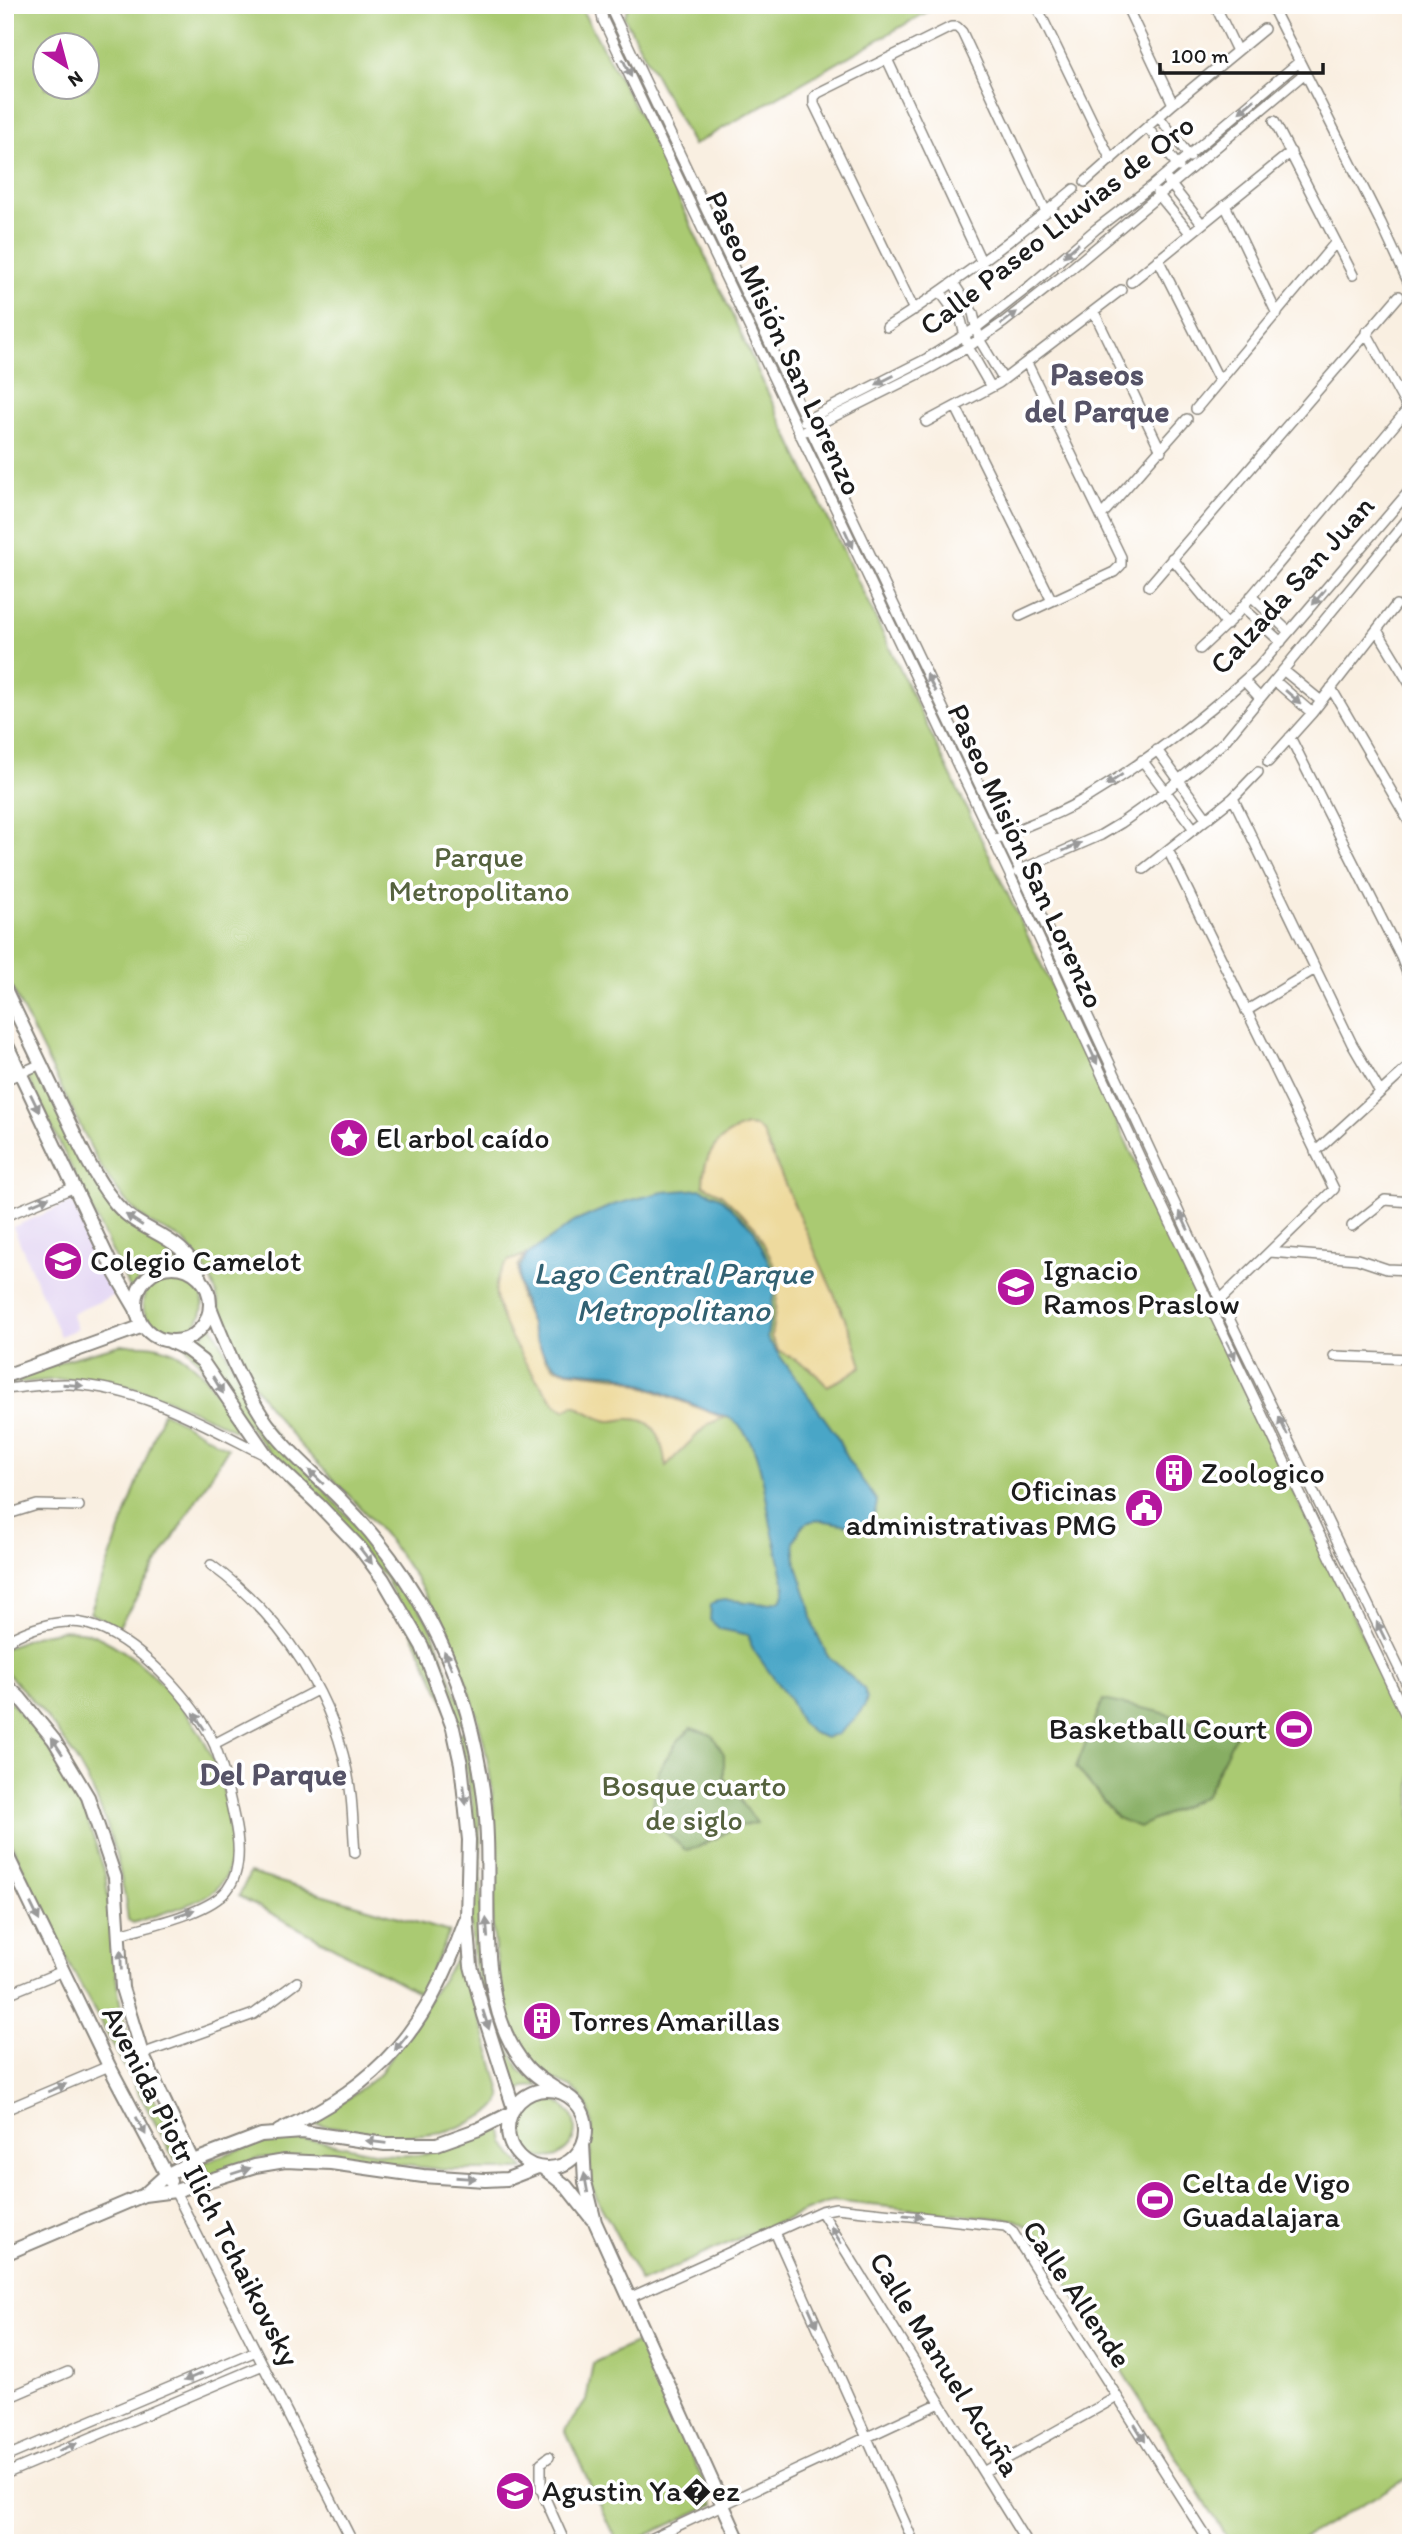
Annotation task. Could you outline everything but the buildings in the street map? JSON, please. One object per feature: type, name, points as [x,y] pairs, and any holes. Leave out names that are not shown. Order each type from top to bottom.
[{"type":"street","name":"Paseo Misión San Lorenzo","points":[[600,5],[603,20],[1010,875],[1159,1199],[1411,1726]]},
{"type":"street","name":"Paseo Misión San Lorenzo","points":[[609,5],[1004,835],[1221,1299],[1411,1693]]},
{"type":"street","points":[[1036,5],[1111,160]]},
{"type":"street","points":[[1126,5],[1173,104]]},
{"type":"street","points":[[1215,5],[1237,51]]},
{"type":"street","points":[[1271,5],[1411,288]]},
{"type":"street","points":[[914,310],[814,104],[814,97],[818,93],[951,27],[957,27],[962,32],[1046,212]]},
{"type":"street","points":[[1085,182],[1173,104],[1265,29]]},
{"type":"street","points":[[887,59],[982,263]]},
{"type":"street","name":"Calle Paseo Lluvias de Oro","points":[[809,424],[976,328],[1152,186],[1299,62]]},
{"type":"street","name":"Calle Paseo Lluvias de Oro","points":[[797,430],[931,368],[968,347],[1066,273],[1305,73]]},
{"type":"street","points":[[1159,117],[1195,165]]},
{"type":"street","points":[[1274,121],[1353,275]]},
{"type":"street","points":[[1147,127],[1184,174]]},
{"type":"street","points":[[1131,282],[1290,152]]},
{"type":"street","points":[[1164,176],[1202,224]]},
{"type":"street","points":[[1152,186],[1191,233]]},
{"type":"street","points":[[887,327],[954,284],[1074,189]]},
{"type":"street","points":[[1225,205],[1277,314]]},
{"type":"street","points":[[1196,410],[1336,242]]},
{"type":"street","points":[[1158,259],[1219,380]]},
{"type":"street","points":[[954,284],[973,313],[979,339],[1003,379]]},
{"type":"street","points":[[926,422],[991,387],[1027,363],[1121,290]]},
{"type":"street","points":[[941,293],[961,320],[968,347],[991,387]]},
{"type":"street","points":[[1149,586],[1399,296]]},
{"type":"street","points":[[1094,312],[1160,451]]},
{"type":"street","points":[[1200,649],[1227,625],[1410,411],[1366,332]]},
{"type":"street","points":[[1020,616],[1114,572],[1121,565],[1121,557],[1027,363]]},
{"type":"street","points":[[956,407],[1052,601]]},
{"type":"street","points":[[1101,516],[1187,419]]},
{"type":"street","name":"Calzada San Juan","points":[[993,840],[1089,796],[1157,750],[1244,681],[1281,642],[1411,489]]},
{"type":"street","name":"Calzada San Juan","points":[[1010,875],[1101,835],[1166,791],[1224,742],[1411,515]]},
{"type":"street","points":[[1172,558],[1227,625]]},
{"type":"street","points":[[1348,562],[1362,573]]},
{"type":"street","points":[[1251,596],[1289,632]]},
{"type":"street","points":[[1268,762],[1312,713],[1396,605]]},
{"type":"street","points":[[1242,607],[1281,642]]},
{"type":"street","points":[[1377,630],[1411,686]]},
{"type":"street","points":[[1283,670],[1321,701]]},
{"type":"street","points":[[1244,681],[1261,698]]},
{"type":"street","points":[[1275,681],[1312,713]]},
{"type":"street","points":[[1331,688],[1411,825]]},
{"type":"street","points":[[1290,737],[1401,957],[1411,983]]},
{"type":"street","points":[[1157,750],[1207,819]]},
{"type":"street","points":[[1142,760],[1194,830]]},
{"type":"street","points":[[1144,869],[1233,799],[1258,772]]},
{"type":"street","points":[[1233,799],[1352,1044],[1380,1092]]},
{"type":"street","points":[[1168,850],[1334,1189],[1221,1299]]},
{"type":"street","points":[[1401,957],[1411,948]]},
{"type":"street","points":[[1246,1011],[1315,969]]},
{"type":"street","points":[[5,989],[93,1172],[127,1217],[172,1241],[192,1261],[206,1287],[210,1307],[237,1373],[263,1417],[296,1458],[369,1531],[413,1590],[445,1651],[470,1724],[481,1773],[488,1839],[486,1906],[494,1995],[505,2029],[519,2056],[535,2075],[572,2099],[580,2108],[585,2119],[586,2132],[577,2154],[567,2162],[556,2167],[540,2167],[507,2179],[424,2176],[331,2163],[285,2161],[255,2166],[175,2191],[144,2195],[5,2254]]},
{"type":"street","points":[[5,1041],[116,1275],[143,1325],[154,1336],[186,1349],[202,1361],[267,1456],[346,1532],[383,1579],[422,1646],[453,1728],[466,1802],[469,1840],[467,1918],[474,1978],[512,2111]]},
{"type":"street","points":[[5,1080],[41,1065]]},
{"type":"street","points":[[1315,1152],[1405,1070]]},
{"type":"street","points":[[5,1216],[75,1187]]},
{"type":"street","points":[[1352,1226],[1385,1200],[1411,1202]]},
{"type":"street","points":[[1270,1252],[1357,1259],[1387,1269],[1411,1270]]},
{"type":"street","points":[[136,1308],[136,1299],[143,1282],[158,1270],[176,1267],[194,1273],[201,1279]]},
{"type":"street","points":[[169,1341],[193,1335],[205,1323],[210,1307]]},
{"type":"street","points":[[5,1376],[143,1325]]},
{"type":"street","points":[[1334,1356],[1411,1359]]},
{"type":"street","points":[[5,1389],[69,1384],[126,1392],[173,1407],[267,1456]]},
{"type":"street","points":[[5,1515],[37,1505],[79,1506]]},
{"type":"street","points":[[211,1565],[236,1583],[271,1617],[299,1656],[317,1689],[341,1746],[350,1787],[355,1853]]},
{"type":"street","points":[[5,1642],[42,1627],[64,1623],[85,1624],[105,1632],[148,1661],[167,1679],[199,1719],[214,1744],[229,1790],[237,1832],[237,1861],[233,1881],[225,1893],[209,1904],[120,1934]]},
{"type":"street","name":"Avenida Piotr Ilich Tchaikovsky","points":[[5,1684],[54,1740],[88,1797],[115,1877],[122,1988],[142,2054],[203,2183]]},
{"type":"street","points":[[214,1744],[317,1689]]},
{"type":"street","points":[[453,1728],[470,1724]]},
{"type":"street","name":"Avenida Piotr Ilich Tchaikovsky","points":[[5,1851],[11,1877],[63,1971],[354,2543]]},
{"type":"street","points":[[144,2195],[166,2175],[193,2161],[247,2139],[276,2132],[320,2112],[347,2095],[376,2071],[418,2021],[436,1990],[467,1918]]},
{"type":"street","points":[[5,1995],[63,1971]]},
{"type":"street","points":[[142,2054],[254,2014],[297,1982]]},
{"type":"street","points":[[5,2110],[109,2066]]},
{"type":"street","points":[[562,2092],[548,2090],[523,2098],[512,2111],[508,2124],[512,2146],[518,2155],[566,2186],[594,2222]]},
{"type":"street","points":[[276,2132],[303,2132],[385,2144],[428,2145],[452,2140],[512,2111]]},
{"type":"street","points":[[583,2144],[585,2182],[594,2222],[740,2543]]},
{"type":"street","name":"Calle Allende","points":[[629,2298],[821,2211],[836,2208],[1005,2226],[1012,2231],[1210,2543]]},
{"type":"street","name":"Calle Manuel Acuña","points":[[821,2211],[1027,2543]]},
{"type":"street","points":[[775,2232],[914,2543]]},
{"type":"street","points":[[5,2457],[256,2351]]},
{"type":"street","points":[[5,2474],[263,2365]]},
{"type":"street","points":[[5,2399],[68,2372]]},
{"type":"street","points":[[983,2472],[1117,2396]]},
{"type":"street","points":[[641,2543],[940,2403]]},
{"type":"street","points":[[549,2457],[541,2463],[541,2489],[565,2543]]},
{"type":"shaded area","name":"Colegio Camelot","points":[[72,1202],[115,1295],[71,1314],[77,1329],[60,1336],[13,1227]]},
{"type":"green space","name":"Parque Metropolitano","points":[[5,5],[584,5],[582,10],[644,123],[774,406],[1411,1737],[1411,2476],[1295,2543],[1231,2543],[1042,2241],[1031,2228],[1016,2220],[832,2201],[641,2282],[592,2188],[592,2125],[587,2106],[575,2090],[547,2076],[530,2061],[518,2041],[510,2019],[498,1966],[493,1924],[494,1820],[490,1774],[471,1698],[452,1647],[430,1603],[389,1541],[296,1440],[262,1397],[231,1342],[213,1284],[196,1256],[181,1239],[155,1226],[138,1213],[123,1198],[99,1164],[5,974]]},
{"type":"green space","points":[[629,5],[939,5],[693,145],[624,17]]},
{"type":"green space","points":[[39,1072],[86,1169],[117,1214],[141,1231],[168,1243],[185,1262],[159,1265],[139,1275],[133,1295],[27,1076]]},
{"type":"green space","points":[[173,1274],[194,1283],[203,1304],[194,1325],[173,1334],[152,1325],[143,1304],[152,1283]]},
{"type":"green space","points":[[211,1323],[259,1416],[395,1570],[431,1627],[467,1722],[455,1724],[386,1578],[270,1453],[185,1345],[201,1338]]},
{"type":"green space","points":[[120,1345],[154,1346],[170,1350],[184,1358],[196,1367],[216,1392],[241,1433],[160,1397],[109,1382],[71,1379],[5,1384],[68,1359]]},
{"type":"green space","points":[[163,1412],[228,1448],[118,1628],[90,1613]]},
{"type":"green space","points":[[62,1630],[89,1633],[133,1658],[172,1695],[203,1739],[223,1790],[231,1843],[225,1878],[213,1892],[203,1898],[133,1923],[128,1920],[111,1839],[92,1789],[65,1742],[5,1671],[5,1648],[34,1636]]},
{"type":"green space","points":[[5,1696],[34,1729],[60,1765],[89,1824],[105,1876],[121,2008],[147,2084],[182,2156],[175,2160],[60,1947],[5,1830]]},
{"type":"green space","points":[[1103,1700],[1156,1711],[1236,1734],[1205,1796],[1139,1827],[1117,1818],[1076,1767]]},
{"type":"green space","name":"Bosque cuarto de siglo","points":[[691,1728],[712,1735],[724,1754],[724,1778],[757,1823],[735,1827],[697,1848],[685,1850],[651,1819],[658,1771],[677,1742]]},
{"type":"green space","points":[[464,1732],[478,1800],[482,1965],[500,2030],[520,2070],[540,2086],[525,2087],[517,2095],[494,2034],[474,1966],[470,1916],[474,1850],[472,1800],[458,1733]]},
{"type":"green space","points":[[250,1873],[449,1932],[421,1994],[239,1896]]},
{"type":"green space","points":[[460,1952],[502,2098],[495,2108],[469,2123],[428,2135],[389,2135],[308,2124],[331,2111],[379,2075]]},
{"type":"green space","points":[[540,2100],[552,2100],[567,2108],[575,2123],[575,2135],[567,2150],[552,2158],[540,2158],[525,2150],[517,2135],[517,2123],[525,2108]]},
{"type":"green space","points":[[501,2122],[504,2142],[524,2170],[445,2170],[326,2156],[260,2158],[207,2178],[200,2164],[248,2147],[286,2139],[323,2142],[383,2154],[424,2154],[464,2142]]},
{"type":"green space","points":[[639,2341],[714,2504],[630,2543],[617,2543],[565,2430],[586,2401],[593,2363]]},
{"type":"sand","points":[[746,1126],[756,1127],[762,1132],[853,1337],[862,1366],[827,1386],[810,1368],[778,1350],[771,1337],[780,1277],[756,1228],[721,1194],[703,1185],[706,1164],[714,1147],[727,1135]]},
{"type":"sand","points":[[525,1255],[518,1266],[520,1298],[545,1359],[555,1368],[619,1377],[724,1418],[708,1424],[666,1466],[658,1434],[648,1423],[628,1419],[609,1421],[574,1405],[565,1410],[557,1405],[515,1346],[499,1310],[497,1280],[508,1261]]},
{"type":"water","name":"Lago Central Parque Metropolitano","points":[[701,1189],[720,1197],[754,1230],[776,1278],[767,1338],[835,1433],[848,1460],[877,1501],[874,1515],[867,1523],[807,1523],[794,1542],[796,1563],[814,1627],[827,1655],[864,1689],[867,1698],[853,1721],[837,1735],[826,1738],[813,1733],[801,1723],[790,1701],[750,1645],[749,1635],[720,1629],[710,1620],[711,1604],[728,1600],[764,1604],[782,1599],[785,1590],[758,1459],[743,1429],[731,1419],[617,1374],[567,1370],[556,1366],[545,1356],[535,1337],[522,1297],[520,1267],[527,1255],[574,1222],[613,1205],[663,1192]]},
{"type":"place","name":"El arbol caído","points":[[349,1138]]},
{"type":"place","name":"Colegio Camelot","points":[[63,1261]]},
{"type":"place","name":"Ignacio Ramos Praslow","points":[[1016,1287]]},
{"type":"place","name":"Zoologico","points":[[1174,1473]]},
{"type":"place","name":"Oficinas administrativas PMG","points":[[1144,1508]]},
{"type":"place","name":"Basketball Court","points":[[1294,1729]]},
{"type":"place","name":"Torres Amarillas","points":[[542,2021]]},
{"type":"place","name":"Celta de Vigo Guadalajara","points":[[1155,2200]]},
{"type":"place","name":"Agustin Ya�ez","points":[[515,2491]]},
{"type":"district","name":"Paseos del Parque","points":[[1097,392]]},
{"type":"district","name":"Del Parque","points":[[273,1774]]}]
